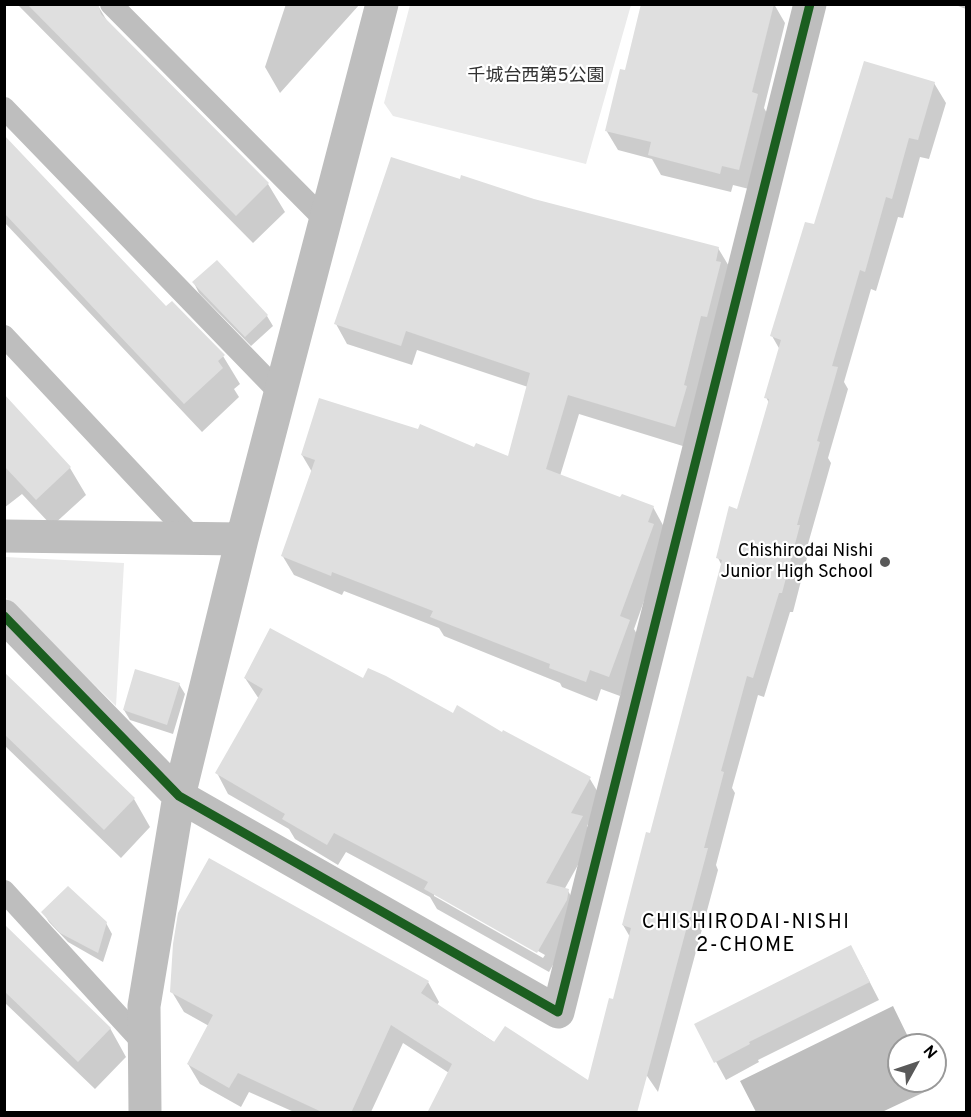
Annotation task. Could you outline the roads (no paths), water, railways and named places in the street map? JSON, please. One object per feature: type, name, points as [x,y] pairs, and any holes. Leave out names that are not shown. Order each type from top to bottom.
[{"type":"street","points":[[153,1108],[145,1045],[144,1006],[179,796],[242,539],[382,4]]},
{"type":"street","points":[[4,616],[179,796],[558,1012],[810,4]]},
{"type":"street","points":[[4,536],[242,539]]},
{"type":"lane","points":[[111,4],[326,220]]},
{"type":"lane","points":[[4,108],[280,393]]},
{"type":"lane","points":[[4,336],[194,538]]},
{"type":"lane","points":[[4,891],[145,1045]]},
{"type":"place","name":"Chishirodai Nishi Junior High School","points":[[885,562]]},
{"type":"district","name":"CHISHIRODAI-NISHI 2-CHOME","points":[[746,936]]},
{"type":"park label","name":"千城台西第5公園","points":[[536,77]]}]
